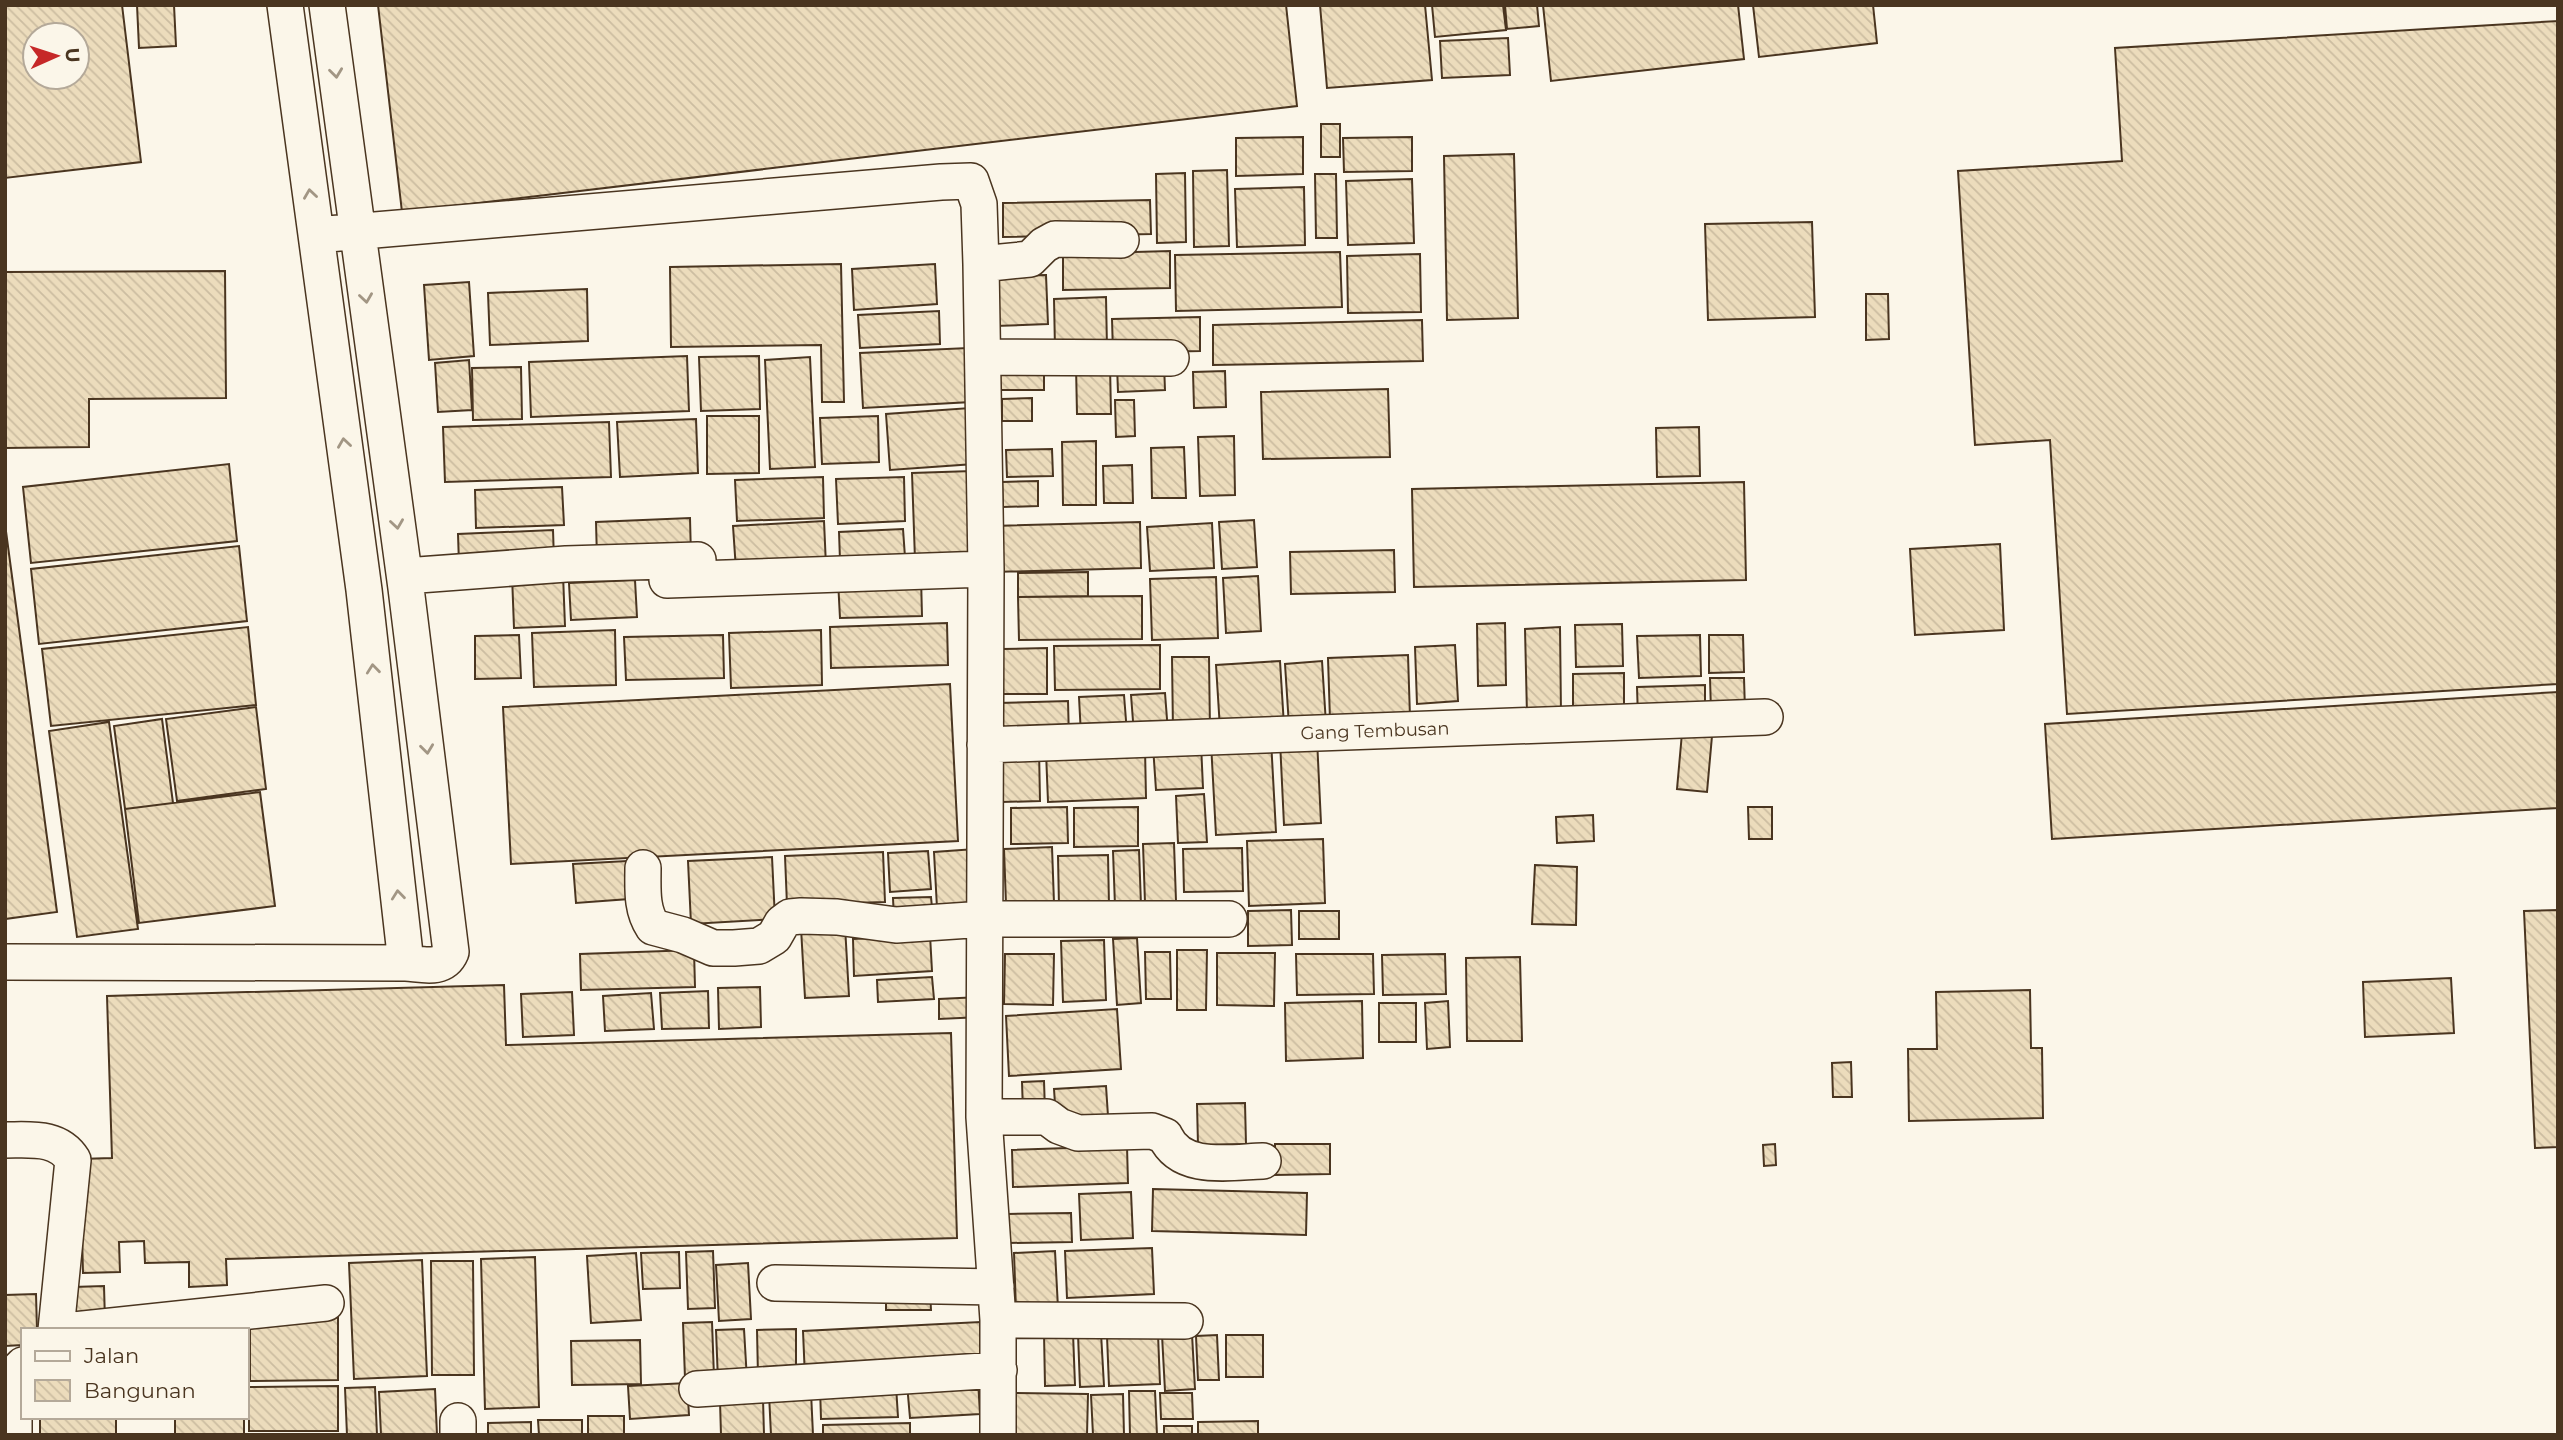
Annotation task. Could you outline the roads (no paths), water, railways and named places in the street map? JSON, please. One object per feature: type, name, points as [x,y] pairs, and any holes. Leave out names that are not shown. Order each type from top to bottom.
[{"type":"street","points":[[285,5],[364,590],[406,963]]},
{"type":"street","points":[[5,962],[442,964],[448,959],[452,946],[327,5]]},
{"type":"street","points":[[316,235],[971,181],[979,204],[981,264],[986,569],[984,1117],[997,1303],[998,1435]]},
{"type":"street","points":[[981,264],[1030,259],[1044,245],[1055,239],[1121,240]]},
{"type":"street","points":[[983,357],[1171,358]]},
{"type":"street","points":[[364,590],[405,582],[566,564],[719,559]]},
{"type":"street","points":[[667,580],[986,569]]},
{"type":"street","name":"Gang Tembusan","points":[[985,745],[1765,716]]},
{"type":"street","points":[[643,868],[643,901],[646,916],[653,927],[683,935],[713,948],[759,946],[774,937],[782,923],[790,917],[837,916],[896,925],[985,919],[1229,919]]},
{"type":"street","points":[[984,1117],[1047,1117],[1059,1126],[1078,1133],[1152,1131],[1165,1136],[1171,1148],[1180,1156],[1201,1162],[1264,1161]]},
{"type":"street","points":[[5,1140],[47,1140],[66,1149],[73,1160],[56,1328]]},
{"type":"street","points":[[775,1283],[1185,1321]]},
{"type":"street","points":[[93,1328],[326,1303]]},
{"type":"street","points":[[14,1370],[14,1435]]},
{"type":"street","points":[[697,1389],[999,1370]]}]
